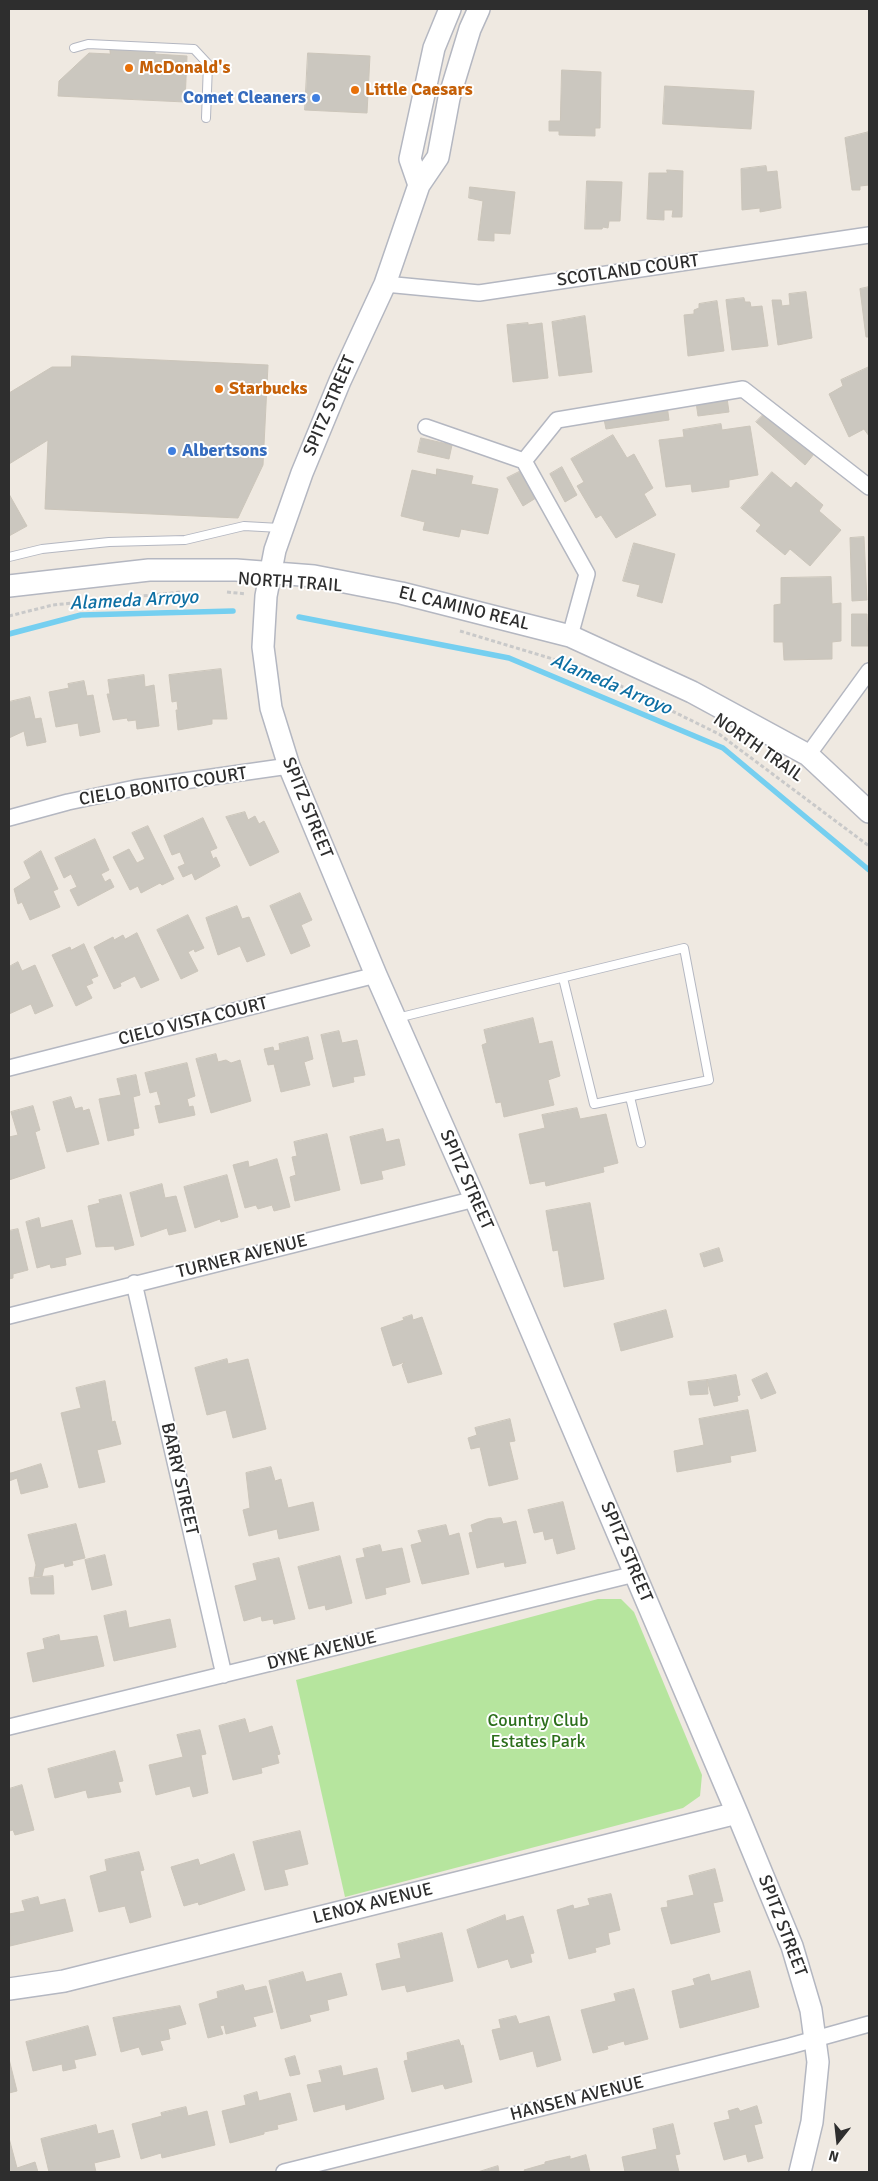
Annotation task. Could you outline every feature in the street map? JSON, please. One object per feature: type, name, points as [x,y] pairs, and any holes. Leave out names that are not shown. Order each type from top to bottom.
[{"type":"street","points":[[419,185],[410,159],[434,48],[450,9]]},
{"type":"street","name":"SPITZ STREET","points":[[479,9],[470,29],[449,98],[438,157],[419,185],[386,284],[340,381],[302,473],[275,550],[266,596],[264,647],[271,708],[289,766],[376,975],[475,1199],[792,1946],[807,1994],[816,2039],[818,2062],[815,2102],[800,2172]]},
{"type":"street","name":"SCOTLAND COURT","points":[[386,284],[478,293],[869,234]]},
{"type":"street","points":[[524,461],[557,420],[743,389],[869,487]]},
{"type":"street","points":[[426,427],[524,461],[587,574],[570,636]]},
{"type":"street","name":"EL CAMINO REAL","points":[[9,586],[149,570],[272,572],[314,576],[401,593],[570,636],[692,692],[808,755],[869,812]]},
{"type":"street","points":[[808,755],[869,672]]},
{"type":"street","name":"CIELO BONITO COURT","points":[[9,818],[68,802],[135,788],[289,766]]},
{"type":"street","name":"CIELO VISTA COURT","points":[[9,1068],[376,975]]},
{"type":"street","name":"TURNER AVENUE","points":[[9,1316],[134,1283],[475,1199]]},
{"type":"street","name":"BARRY STREET","points":[[134,1283],[224,1675]]},
{"type":"street","name":"DYNE AVENUE","points":[[9,1727],[635,1574]]},
{"type":"street","name":"LENOX AVENUE","points":[[9,1989],[64,1981],[737,1813]]},
{"type":"street","name":"HANSEN AVENUE","points":[[284,2172],[816,2039],[869,2024]]},
{"type":"lane","points":[[74,48],[88,44],[194,49],[208,64],[206,118]]},
{"type":"lane","points":[[9,557],[42,549],[109,542],[185,540],[244,526],[282,528]]},
{"type":"lane","points":[[395,1019],[684,948],[710,1080],[594,1104],[563,978]]},
{"type":"lane","points":[[630,1097],[641,1143]]},
{"type":"path","points":[[9,616],[53,605],[186,592]]},
{"type":"path","name":"NORTH TRAIL","points":[[222,592],[266,596]]},
{"type":"path","name":"NORTH TRAIL","points":[[456,630],[586,669],[719,734],[869,846]]},
{"type":"green space","name":"Country Club Estates Park","points":[[598,1599],[621,1599],[634,1612],[702,1775],[700,1796],[683,1808],[345,1897],[296,1680]]},
{"type":"building","name":"McDonald's","points":[[110,48],[155,51],[155,54],[187,56],[185,102],[58,96],[59,81],[89,53],[110,54]]},
{"type":"building","points":[[308,53],[370,56],[367,113],[305,110]]},
{"type":"building","points":[[562,70],[601,72],[600,128],[595,128],[595,136],[559,135],[559,131],[549,131],[549,121],[560,121]]},
{"type":"building","points":[[665,86],[754,91],[751,129],[663,124]]},
{"type":"building","points":[[869,132],[869,185],[860,186],[860,190],[852,190],[845,138]]},
{"type":"building","points":[[766,166],[767,172],[777,171],[781,208],[760,212],[760,208],[742,210],[741,169]]},
{"type":"building","points":[[667,170],[683,171],[682,217],[672,217],[673,210],[664,210],[664,220],[647,219],[649,173],[667,173]]},
{"type":"building","points":[[587,181],[622,182],[620,221],[609,221],[608,228],[585,229]]},
{"type":"building","points":[[470,187],[515,192],[510,234],[494,233],[494,241],[478,240],[483,201],[469,198]]},
{"type":"building","points":[[869,287],[869,337],[866,337],[860,289]]},
{"type":"building","points":[[806,292],[812,338],[778,345],[772,300],[781,300],[782,306],[790,305],[789,294]]},
{"type":"building","points":[[744,298],[745,302],[750,302],[751,307],[762,306],[768,346],[732,350],[726,300]]},
{"type":"building","points":[[717,301],[724,351],[688,356],[684,315],[694,314],[694,310],[699,308],[699,304]]},
{"type":"building","points":[[585,316],[592,372],[559,376],[552,322]]},
{"type":"building","points":[[528,323],[528,325],[542,323],[548,378],[513,382],[507,325]]},
{"type":"building","points":[[72,356],[268,365],[263,465],[238,518],[45,509],[48,440],[9,464],[9,393],[52,367],[71,367]]},
{"type":"building","points":[[869,367],[869,436],[864,429],[849,437],[829,394],[843,386],[841,380]]},
{"type":"building","points":[[727,398],[729,412],[698,416],[696,402]]},
{"type":"building","points":[[667,405],[669,420],[606,429],[603,414]]},
{"type":"building","points":[[766,412],[814,454],[805,465],[756,422]]},
{"type":"building","points":[[721,424],[722,430],[750,426],[758,475],[729,480],[729,487],[692,492],[691,484],[666,487],[659,440],[684,437],[683,430]]},
{"type":"building","points":[[613,435],[627,458],[634,454],[653,488],[644,494],[656,515],[616,538],[601,515],[596,518],[577,486],[584,482],[571,459]]},
{"type":"building","points":[[421,438],[452,445],[449,459],[418,452]]},
{"type":"building","points":[[562,467],[577,495],[565,502],[550,474]]},
{"type":"building","points":[[437,469],[473,476],[471,484],[498,489],[488,534],[461,529],[459,537],[423,530],[425,522],[401,516],[412,470],[436,475]]},
{"type":"building","points":[[521,471],[536,498],[523,506],[507,478]]},
{"type":"building","points":[[772,472],[791,488],[796,482],[823,505],[819,511],[841,530],[810,566],[790,549],[785,555],[756,531],[761,525],[741,508]]},
{"type":"building","points":[[9,494],[27,526],[9,536]]},
{"type":"building","points":[[864,537],[867,600],[852,601],[850,538]]},
{"type":"building","points":[[634,543],[675,554],[662,603],[637,596],[640,585],[623,581]]},
{"type":"building","points":[[831,577],[832,604],[841,603],[841,641],[832,642],[832,659],[784,660],[783,642],[774,642],[774,605],[781,604],[781,578]]},
{"type":"building","points":[[852,614],[867,614],[868,646],[852,646]]},
{"type":"building","points":[[221,669],[227,719],[212,719],[212,724],[178,730],[177,701],[172,702],[169,675]]},
{"type":"building","points":[[144,675],[145,687],[154,685],[159,726],[137,729],[136,720],[128,721],[127,718],[113,720],[107,694],[110,694],[108,680]]},
{"type":"building","points":[[84,681],[87,696],[93,695],[100,732],[80,736],[78,723],[56,727],[49,692],[69,688],[68,684]]},
{"type":"building","points":[[30,697],[35,719],[41,718],[46,742],[27,746],[24,731],[9,738],[9,702]]},
{"type":"building","points":[[245,812],[248,820],[255,816],[259,824],[264,821],[279,852],[250,866],[226,817]]},
{"type":"building","points":[[203,818],[217,848],[210,851],[213,859],[216,857],[220,866],[195,880],[192,873],[183,877],[178,867],[185,864],[180,852],[172,855],[164,836]]},
{"type":"building","points":[[148,826],[174,879],[162,885],[160,883],[141,893],[138,886],[130,890],[113,857],[129,849],[137,863],[145,859],[132,833]]},
{"type":"building","points":[[95,839],[109,870],[101,874],[105,882],[110,879],[114,887],[78,906],[70,890],[77,887],[71,874],[64,878],[55,858]]},
{"type":"building","points":[[41,851],[58,889],[53,891],[60,907],[30,920],[22,902],[18,904],[14,889],[31,878],[24,862]]},
{"type":"building","points":[[300,893],[312,920],[301,925],[310,946],[291,954],[270,906]]},
{"type":"building","points":[[237,906],[242,919],[249,917],[265,955],[247,962],[240,946],[218,955],[206,918]]},
{"type":"building","points":[[188,915],[204,948],[195,952],[194,949],[188,952],[198,971],[181,979],[157,930]]},
{"type":"building","points":[[137,933],[159,980],[141,988],[135,976],[120,983],[121,986],[114,989],[94,947],[113,937],[114,940],[123,935],[125,939]]},
{"type":"building","points":[[84,944],[98,976],[91,979],[93,983],[86,986],[92,998],[76,1006],[52,955],[70,947],[71,950]]},
{"type":"building","points":[[18,962],[22,971],[35,965],[53,1006],[35,1014],[31,1004],[9,1014],[9,967]]},
{"type":"building","points":[[533,1018],[539,1044],[552,1041],[560,1076],[548,1080],[554,1105],[504,1117],[501,1102],[496,1103],[482,1045],[487,1043],[484,1030]]},
{"type":"building","points":[[339,1031],[342,1043],[357,1040],[365,1075],[353,1077],[354,1082],[333,1087],[321,1035]]},
{"type":"building","points":[[308,1037],[313,1059],[304,1062],[310,1085],[281,1092],[274,1064],[268,1065],[264,1049],[273,1047],[274,1051],[280,1050],[279,1044]]},
{"type":"building","points":[[216,1054],[218,1062],[226,1060],[231,1063],[240,1060],[251,1101],[211,1113],[196,1059]]},
{"type":"building","points":[[187,1063],[195,1096],[187,1099],[189,1107],[193,1106],[195,1115],[159,1123],[155,1106],[161,1105],[157,1091],[150,1093],[145,1073]]},
{"type":"building","points":[[136,1075],[140,1095],[133,1097],[139,1128],[133,1129],[134,1135],[108,1141],[99,1099],[121,1095],[117,1079]]},
{"type":"building","points":[[71,1097],[75,1109],[82,1107],[83,1111],[89,1109],[99,1144],[67,1152],[53,1102]]},
{"type":"building","points":[[33,1106],[40,1130],[35,1132],[45,1168],[9,1180],[9,1137],[18,1135],[11,1112]]},
{"type":"building","points":[[577,1108],[580,1119],[606,1114],[618,1163],[603,1167],[604,1172],[546,1186],[545,1181],[530,1184],[519,1134],[545,1128],[542,1115]]},
{"type":"building","points":[[383,1129],[386,1142],[399,1139],[405,1165],[381,1171],[383,1179],[361,1184],[350,1137]]},
{"type":"building","points":[[327,1134],[340,1190],[295,1201],[290,1177],[296,1175],[292,1157],[297,1156],[294,1142]]},
{"type":"building","points":[[277,1159],[290,1207],[274,1211],[272,1205],[258,1209],[256,1205],[245,1208],[233,1165],[248,1161],[249,1167]]},
{"type":"building","points":[[227,1175],[238,1217],[221,1222],[220,1219],[195,1228],[184,1187]]},
{"type":"building","points":[[162,1184],[165,1198],[176,1196],[186,1231],[169,1235],[167,1228],[141,1237],[130,1193]]},
{"type":"building","points":[[121,1195],[134,1245],[115,1250],[114,1246],[96,1247],[88,1206],[100,1203],[99,1200]]},
{"type":"building","points":[[590,1203],[604,1279],[564,1287],[558,1250],[553,1251],[546,1211]]},
{"type":"building","points":[[39,1218],[41,1228],[72,1220],[81,1254],[65,1258],[66,1265],[51,1268],[50,1264],[37,1268],[26,1222]]},
{"type":"building","points":[[18,1229],[28,1270],[13,1274],[13,1278],[9,1279],[9,1231]]},
{"type":"building","points":[[719,1248],[723,1261],[704,1267],[700,1254]]},
{"type":"building","points":[[666,1310],[673,1337],[621,1351],[614,1324]]},
{"type":"building","points":[[412,1315],[413,1320],[422,1317],[442,1374],[408,1383],[402,1365],[405,1362],[393,1366],[381,1328],[404,1320],[403,1318]]},
{"type":"building","points":[[227,1359],[228,1364],[248,1359],[266,1429],[233,1438],[226,1410],[207,1415],[195,1368]]},
{"type":"building","points":[[767,1373],[776,1393],[761,1399],[752,1380]]},
{"type":"building","points":[[736,1375],[740,1395],[737,1396],[738,1401],[714,1406],[707,1380]]},
{"type":"building","points":[[707,1380],[708,1394],[690,1395],[688,1382]]},
{"type":"building","points":[[105,1381],[112,1422],[115,1421],[121,1444],[97,1450],[105,1482],[79,1488],[61,1413],[81,1408],[76,1388]]},
{"type":"building","points":[[748,1410],[756,1451],[730,1456],[731,1462],[677,1472],[674,1451],[704,1445],[699,1419]]},
{"type":"building","points":[[510,1419],[515,1441],[509,1442],[518,1479],[489,1486],[480,1447],[471,1449],[468,1438],[477,1435],[475,1428]]},
{"type":"building","points":[[41,1464],[48,1487],[21,1494],[17,1478],[9,1481],[9,1469],[10,1473]]},
{"type":"building","points":[[271,1467],[275,1481],[281,1479],[288,1508],[313,1502],[319,1530],[279,1539],[277,1529],[249,1536],[243,1510],[250,1508],[246,1473]]},
{"type":"building","points":[[563,1502],[575,1549],[557,1554],[553,1538],[545,1540],[543,1531],[534,1533],[528,1510]]},
{"type":"building","points":[[501,1518],[503,1524],[516,1521],[526,1563],[505,1567],[504,1562],[477,1568],[469,1533],[473,1532],[471,1525],[487,1519]]},
{"type":"building","points":[[76,1524],[85,1558],[72,1561],[73,1565],[65,1567],[64,1563],[44,1568],[42,1576],[34,1577],[36,1565],[28,1535]]},
{"type":"building","points":[[446,1525],[449,1536],[459,1533],[469,1574],[422,1584],[411,1545],[422,1542],[418,1531]]},
{"type":"building","points":[[380,1545],[382,1552],[402,1548],[410,1582],[385,1588],[386,1594],[366,1599],[356,1559],[365,1557],[363,1549]]},
{"type":"building","points":[[105,1555],[112,1585],[92,1590],[85,1560]]},
{"type":"building","points":[[340,1556],[352,1603],[326,1610],[325,1605],[309,1609],[298,1567]]},
{"type":"building","points":[[279,1558],[295,1619],[274,1624],[273,1619],[262,1621],[261,1616],[244,1621],[235,1586],[257,1580],[253,1564]]},
{"type":"building","points":[[53,1576],[54,1594],[31,1594],[29,1578]]},
{"type":"building","points":[[126,1611],[129,1628],[170,1619],[176,1647],[114,1661],[104,1616]]},
{"type":"building","points":[[59,1635],[60,1641],[97,1636],[104,1666],[33,1682],[27,1653],[45,1649],[43,1639]]},
{"type":"building","points":[[245,1719],[249,1733],[272,1726],[280,1754],[277,1755],[279,1763],[261,1768],[262,1773],[233,1780],[219,1726]]},
{"type":"building","points":[[200,1730],[206,1754],[201,1755],[208,1793],[193,1797],[190,1786],[156,1795],[149,1765],[183,1757],[177,1735]]},
{"type":"building","points":[[115,1751],[123,1781],[118,1782],[121,1792],[88,1798],[86,1790],[55,1798],[48,1769]]},
{"type":"building","points":[[22,1785],[34,1830],[15,1835],[13,1830],[9,1831],[9,1789]]},
{"type":"building","points":[[300,1831],[308,1864],[284,1870],[288,1885],[265,1890],[253,1842]]},
{"type":"building","points":[[139,1852],[144,1870],[140,1871],[151,1917],[130,1923],[125,1906],[99,1912],[90,1876],[107,1871],[105,1860]]},
{"type":"building","points":[[234,1854],[245,1890],[199,1905],[198,1902],[184,1906],[171,1867],[198,1859],[200,1865]]},
{"type":"building","points":[[715,1869],[723,1901],[713,1903],[720,1932],[671,1944],[661,1908],[668,1907],[667,1901],[694,1895],[689,1876]]},
{"type":"building","points":[[611,1894],[620,1930],[608,1933],[610,1944],[595,1948],[596,1952],[569,1959],[557,1910],[573,1905],[574,1909],[590,1905],[588,1899]]},
{"type":"building","points":[[38,1897],[40,1905],[65,1899],[73,1931],[10,1946],[9,1914],[25,1911],[22,1901]]},
{"type":"building","points":[[505,1915],[506,1921],[523,1916],[534,1953],[530,1954],[532,1962],[511,1968],[508,1959],[478,1968],[467,1930]]},
{"type":"building","points":[[442,1933],[453,1981],[407,1992],[405,1985],[382,1990],[376,1964],[401,1958],[398,1944]]},
{"type":"building","points":[[750,1971],[759,2007],[680,2028],[672,1991],[695,1985],[693,1979],[709,1974],[711,1981]]},
{"type":"building","points":[[303,1972],[306,1982],[341,1973],[347,1995],[327,2000],[329,2010],[309,2015],[311,2021],[281,2029],[269,1981]]},
{"type":"building","points":[[243,1985],[245,1991],[266,1986],[273,2012],[253,2017],[256,2026],[226,2034],[224,2025],[220,2026],[223,2034],[208,2038],[199,2004],[218,1998],[217,1992]]},
{"type":"building","points":[[634,1989],[648,2039],[625,2045],[624,2041],[607,2046],[608,2049],[593,2053],[581,2010],[616,2001],[614,1994]]},
{"type":"building","points":[[180,2006],[186,2024],[168,2029],[170,2039],[160,2041],[163,2050],[142,2055],[139,2047],[121,2052],[113,2018]]},
{"type":"building","points":[[516,2016],[519,2024],[549,2016],[561,2060],[537,2067],[533,2051],[500,2060],[492,2030],[501,2028],[499,2020]]},
{"type":"building","points":[[88,2026],[96,2055],[74,2060],[76,2068],[63,2071],[62,2064],[33,2071],[26,2042]]},
{"type":"building","points":[[459,2040],[461,2046],[463,2045],[472,2082],[445,2089],[443,2084],[412,2092],[404,2061],[408,2060],[407,2053]]},
{"type":"building","points":[[295,2056],[300,2074],[290,2076],[285,2059]]},
{"type":"building","points":[[9,2059],[17,2091],[9,2093]]},
{"type":"building","points":[[341,2066],[343,2076],[377,2068],[384,2099],[346,2110],[345,2104],[314,2112],[307,2085],[322,2082],[319,2071]]},
{"type":"building","points":[[257,2092],[259,2101],[290,2093],[297,2120],[277,2125],[278,2129],[264,2132],[264,2134],[230,2143],[222,2111],[246,2105],[244,2096]]},
{"type":"building","points":[[757,2106],[762,2123],[754,2125],[763,2158],[748,2162],[746,2154],[724,2160],[714,2123],[730,2119],[728,2111],[738,2108],[740,2111]]},
{"type":"building","points":[[186,2107],[188,2116],[207,2111],[215,2145],[162,2158],[161,2153],[141,2159],[132,2124],[162,2116],[161,2113]]},
{"type":"building","points":[[673,2124],[680,2154],[675,2155],[679,2172],[625,2172],[622,2157],[657,2149],[653,2129]]},
{"type":"building","points":[[96,2125],[98,2134],[113,2130],[120,2157],[94,2163],[96,2172],[49,2172],[41,2139]]},
{"type":"building","points":[[9,2138],[17,2168],[35,2162],[38,2172],[9,2172]]},
{"type":"building","points":[[586,2155],[590,2172],[525,2172],[524,2170],[545,2164],[545,2162],[570,2156],[570,2159]]},
{"type":"building","points":[[498,2166],[499,2172],[478,2172]]},
{"type":"waterway","name":"Alameda Arroyo","points":[[9,634],[81,615],[233,611]]},
{"type":"waterway","name":"Alameda Arroyo","points":[[299,617],[509,658],[723,748],[869,870]]},
{"type":"place","name":"McDonald's","points":[[129,68]]},
{"type":"place","name":"Little Caesars","points":[[355,90]]},
{"type":"place","name":"Comet Cleaners","points":[[316,98]]},
{"type":"place","name":"Starbucks","points":[[219,389]]},
{"type":"place","name":"Albertsons","points":[[172,451]]}]
